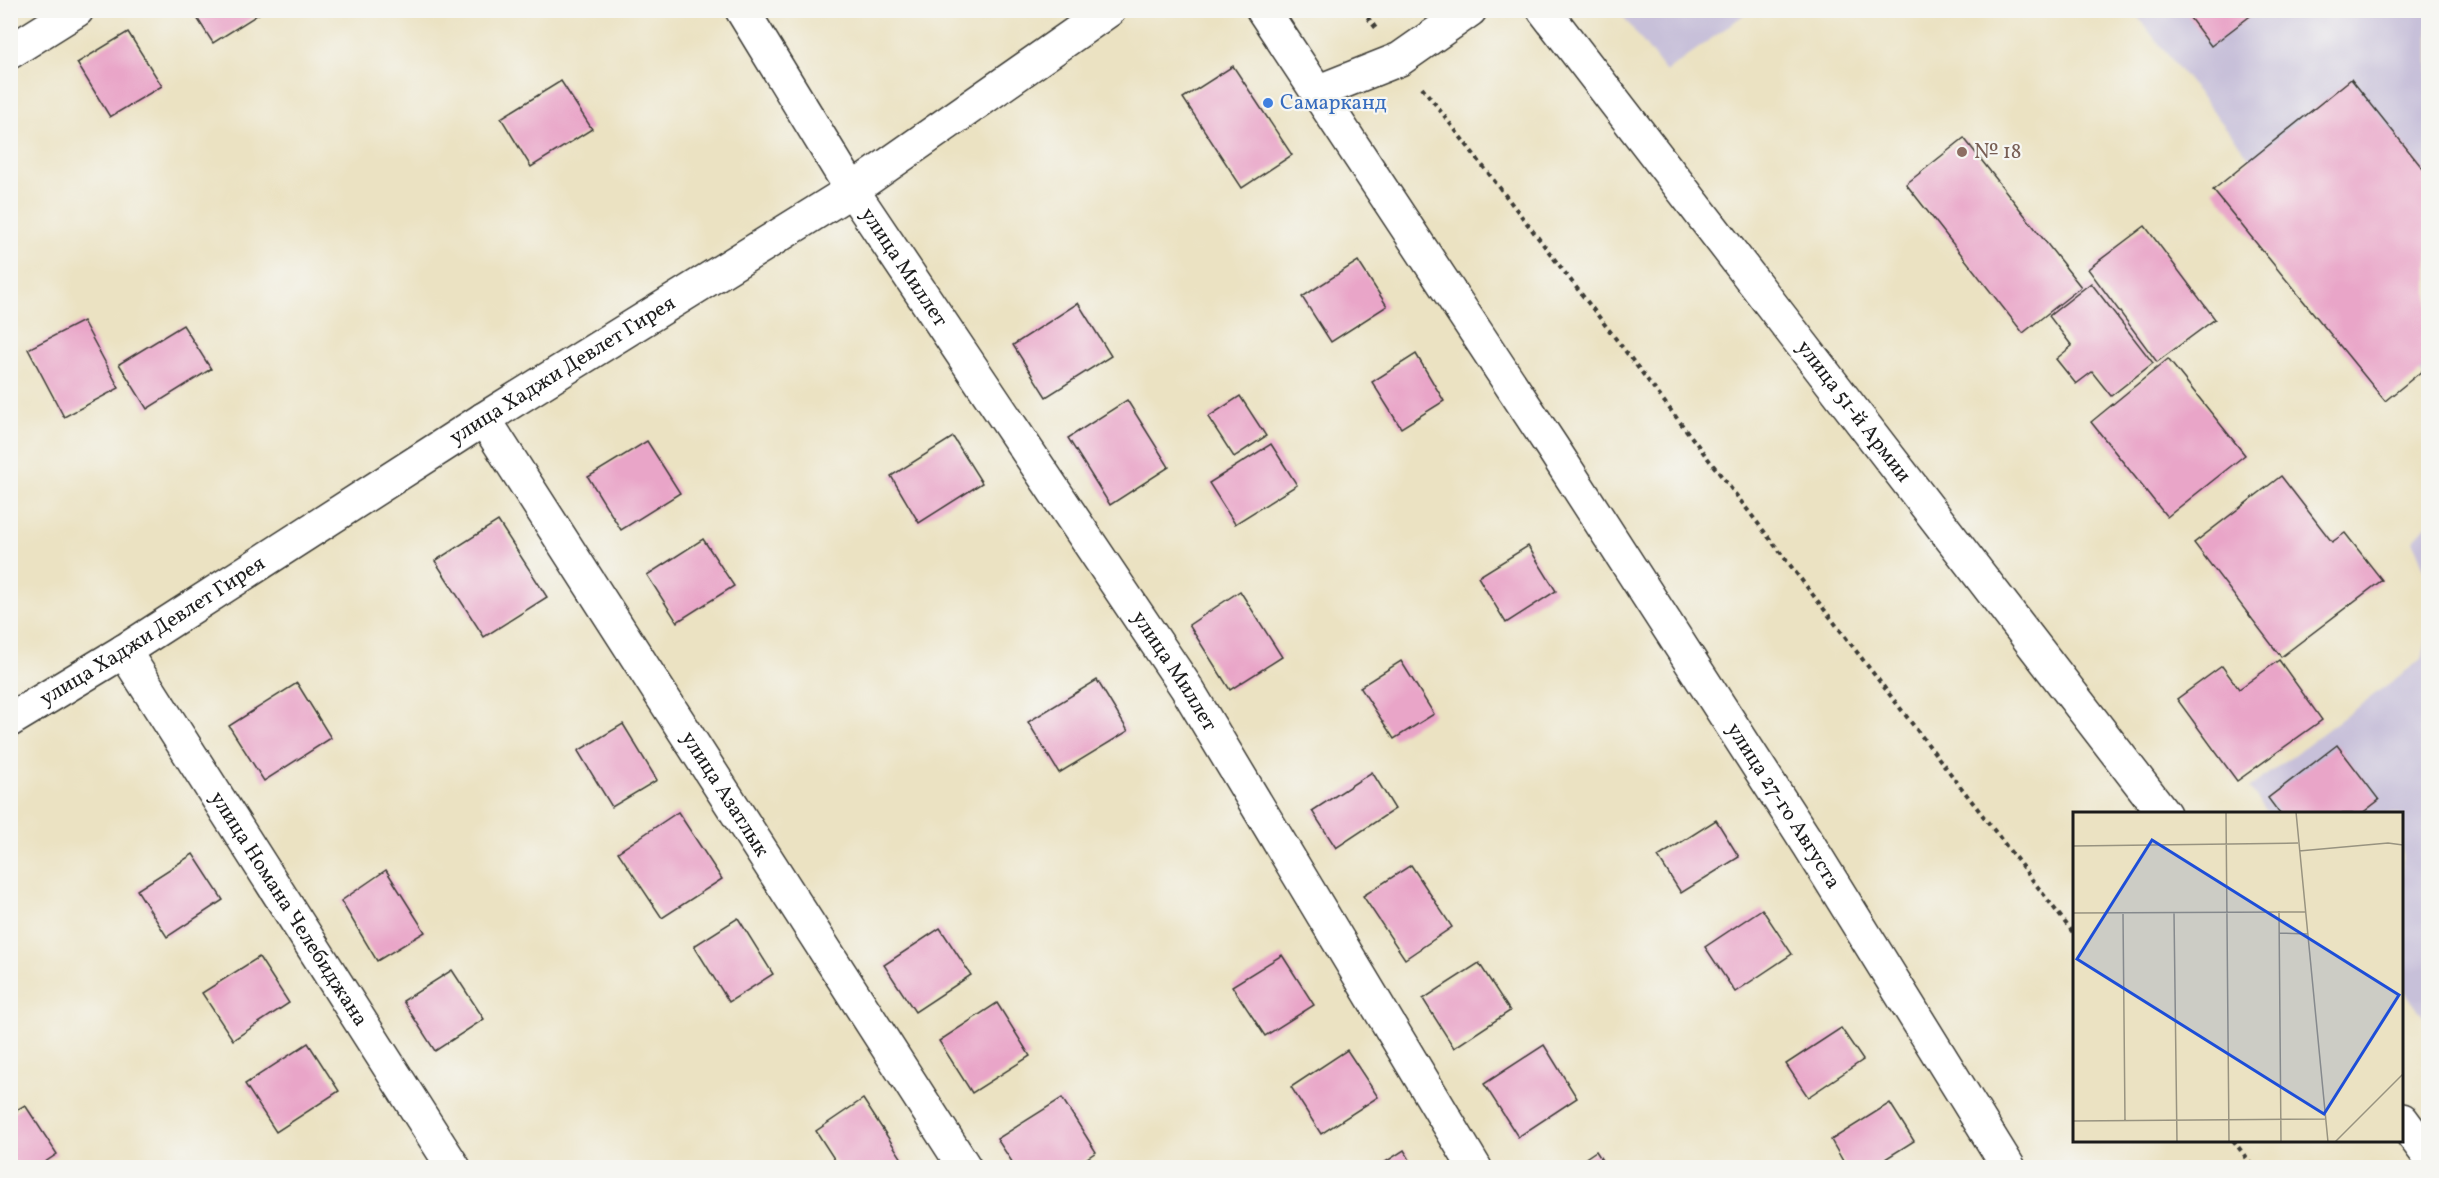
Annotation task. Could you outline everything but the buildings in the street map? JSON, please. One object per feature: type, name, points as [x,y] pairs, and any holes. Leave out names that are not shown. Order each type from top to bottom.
[{"type":"street","points":[[10,52],[77,10]]},
{"type":"street","name":"улица Миллет","points":[[742,10],[852,190],[1186,687],[1475,1167]]},
{"type":"street","name":"улица Хаджи Девлет Гирея","points":[[10,720],[124,651],[484,419],[852,190],[1109,10]]},
{"type":"street","name":"улица 27-го Августа","points":[[1263,10],[1552,447],[1809,845],[2009,1167]]},
{"type":"street","points":[[1317,92],[1400,59],[1470,10]]},
{"type":"street","name":"улица 51-й Армии","points":[[1544,10],[2163,812]]},
{"type":"street","name":"улица Азатлык","points":[[484,419],[965,1167]]},
{"type":"street","name":"улица Номана Челебиджана","points":[[124,651],[454,1167]]},
{"type":"street","points":[[2403,1121],[2428,1155]]},
{"type":"path","points":[[1362,10],[2073,933]]},
{"type":"path","points":[[2235,1142],[2254,1167]]},
{"type":"shaded area","points":[[1619,11],[1749,11],[1666,72]]},
{"type":"shaded area","points":[[2133,11],[2428,11],[2428,382]]},
{"type":"shaded area","points":[[2428,523],[2428,579],[2413,541]]},
{"type":"shaded area","points":[[2428,632],[2428,1023],[2403,989],[2403,812],[2267,812],[2249,788],[2422,659]]},
{"type":"place","name":"Самарканд","points":[[1268,103]]},
{"type":"place","name":"№ 18","points":[[1962,152]]}]
